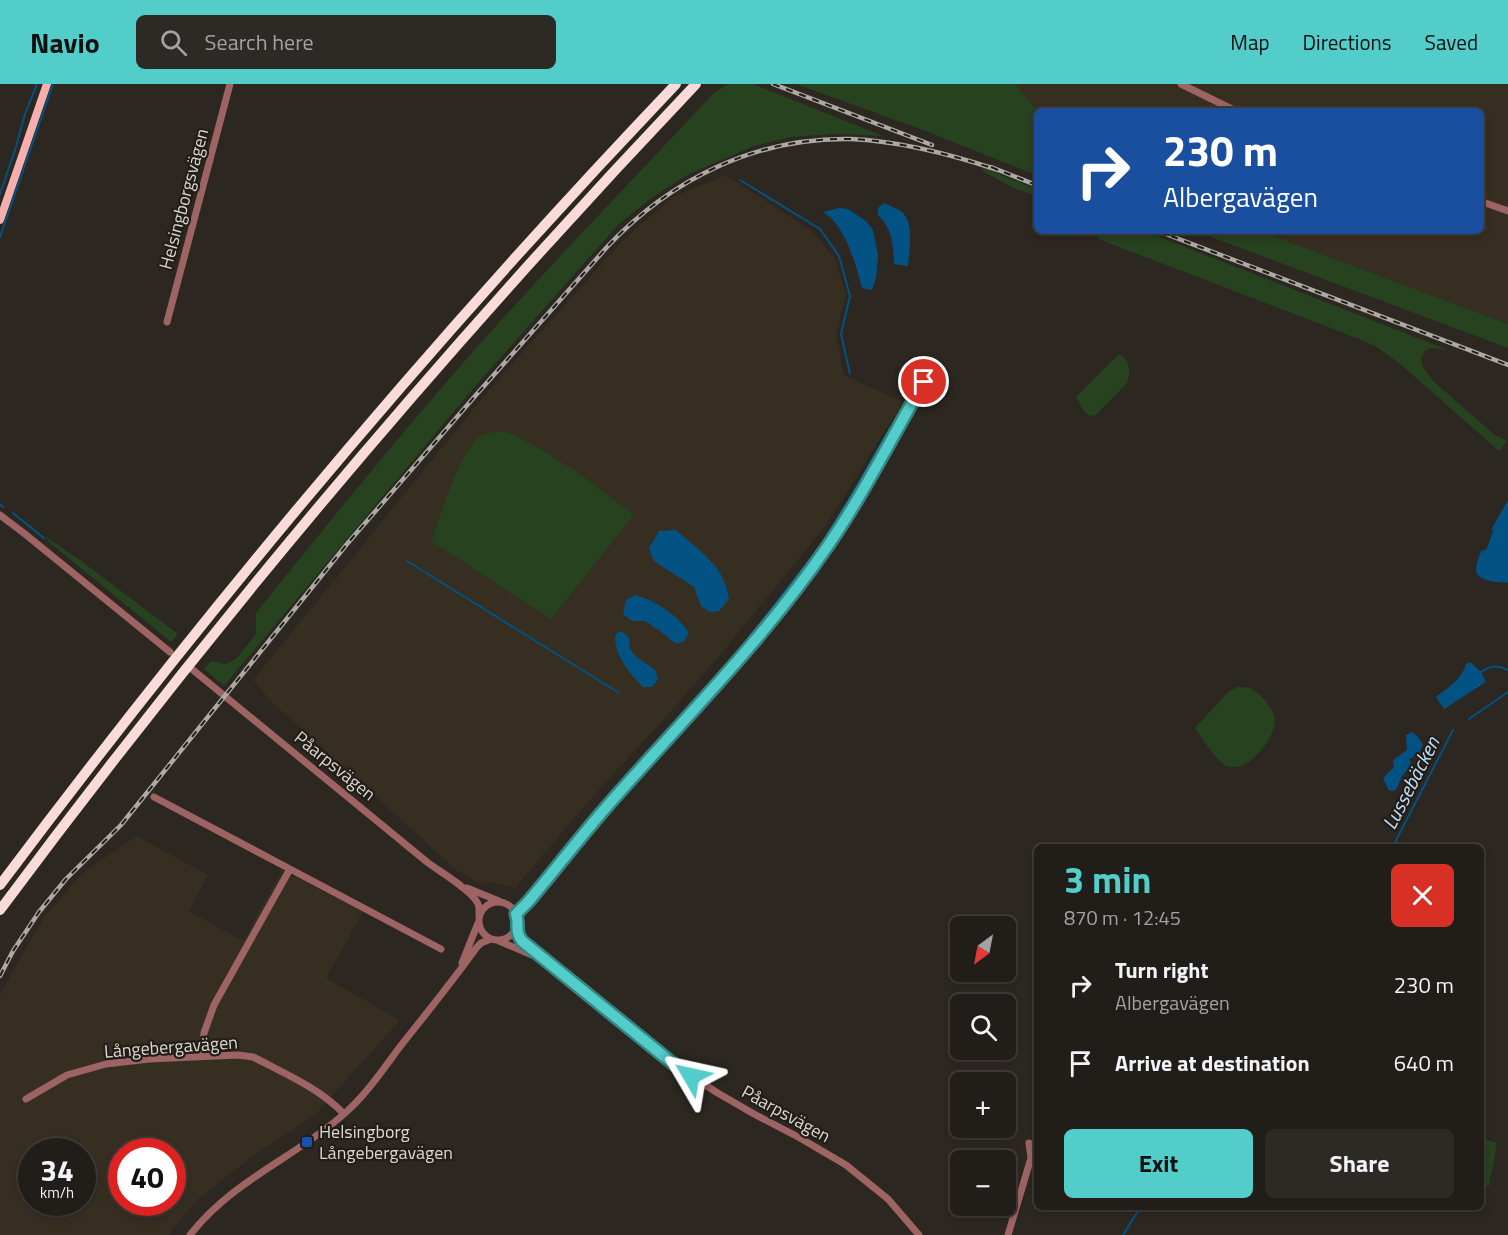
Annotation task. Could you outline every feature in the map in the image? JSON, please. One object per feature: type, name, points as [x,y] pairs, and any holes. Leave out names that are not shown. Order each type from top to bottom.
[{"type":"highway","points":[[0,885],[120,728],[271,541],[461,318],[676,84]]},
{"type":"highway","points":[[0,910],[139,727],[310,516],[489,308],[600,185],[696,84]]},
{"type":"main road","points":[[0,220],[47,84]]},
{"type":"street","name":"Helsingborgsvägen","points":[[167,322],[230,84]]},
{"type":"street","points":[[1181,84],[1230,108]]},
{"type":"street","points":[[1484,202],[1508,211]]},
{"type":"street","points":[[516,914],[609,804],[744,655],[798,585],[827,547],[860,495],[924,382]]},
{"type":"street","points":[[0,515],[170,652]]},
{"type":"street","name":"Påarpsvägen","points":[[193,670],[458,884],[476,900],[480,908],[479,918]]},
{"type":"street","points":[[154,797],[441,949]]},
{"type":"street","points":[[202,1056],[204,1033],[214,1005],[290,869]]},
{"type":"street","name":"Påarpsvägen","points":[[458,884],[501,902]]},
{"type":"street","points":[[190,1235],[234,1191],[313,1138],[344,1114],[370,1086],[456,974],[479,944],[510,937],[518,923],[516,914],[510,906],[496,902],[487,904],[481,911],[456,974]]},
{"type":"street","points":[[479,918],[483,934],[495,940]]},
{"type":"street","name":"Påarpsvägen","points":[[516,928],[522,941],[545,961],[671,1062],[754,1114],[846,1165],[888,1199],[919,1235]]},
{"type":"street","name":"Påarpsvägen","points":[[495,940],[545,961]]},
{"type":"street","name":"Långebergavägen","points":[[26,1099],[67,1075],[106,1064],[149,1059],[233,1055],[253,1057],[315,1090],[344,1114]]},
{"type":"street","points":[[1008,1235],[1031,1158],[1029,1143]]},
{"type":"shaded area","points":[[1015,84],[1508,84],[1508,324],[1268,234],[1484,234],[1484,108],[1035,108]]},
{"type":"shaded area","points":[[726,175],[813,232],[835,259],[846,295],[836,334],[844,375],[903,402],[827,524],[673,709],[597,792],[515,888],[492,882],[481,884],[456,870],[272,702],[253,680],[489,390],[624,239],[673,197]]},
{"type":"shaded area","points":[[137,836],[208,875],[189,911],[243,941],[282,870],[363,912],[326,978],[400,1020],[314,1116],[257,1153],[198,1199],[186,1213],[186,1138],[108,1138],[108,1216],[183,1216],[169,1235],[0,1235],[0,994],[44,917],[85,871]]},
{"type":"green space","points":[[728,84],[753,84],[883,136],[836,134],[792,137],[754,146],[689,174],[650,199],[618,225],[472,390],[224,686],[204,669],[211,661],[225,664],[236,659],[256,634],[256,613],[421,412],[565,251],[713,94]]},
{"type":"green space","points":[[796,84],[1015,84],[1035,108],[1034,174],[923,130]]},
{"type":"green space","points":[[983,168],[1034,188],[1034,195],[1013,188],[981,170]]},
{"type":"green space","points":[[1094,234],[1152,234],[1448,350],[1431,348],[1425,351],[1421,358],[1423,367],[1433,381],[1495,435],[1507,441],[1499,451],[1399,363],[1375,346],[1101,240]]},
{"type":"green space","points":[[1203,234],[1268,234],[1508,324],[1508,348]]},
{"type":"green space","points":[[1119,354],[1126,360],[1129,367],[1126,384],[1095,416],[1088,415],[1076,397]]},
{"type":"green space","points":[[495,432],[505,432],[516,436],[542,450],[580,474],[634,515],[551,619],[431,541],[463,458],[477,439]]},
{"type":"green space","points":[[46,537],[178,634],[171,642],[49,542]]},
{"type":"green space","points":[[1237,687],[1249,688],[1258,693],[1271,709],[1275,721],[1270,737],[1259,753],[1244,764],[1229,767],[1215,756],[1195,728],[1228,692]]},
{"type":"green space","points":[[1484,1139],[1497,1143],[1489,1186],[1484,1185]]},
{"type":"water","points":[[884,203],[902,212],[909,223],[908,266],[894,264],[889,232],[878,215],[878,208]]},
{"type":"water","points":[[839,208],[848,209],[866,221],[873,230],[878,256],[876,278],[872,290],[862,288],[853,257],[843,235],[838,226],[823,212]]},
{"type":"water","points":[[1508,500],[1508,583],[1495,582],[1478,575],[1477,564],[1481,551],[1486,550],[1493,532],[1492,528]]},
{"type":"water","points":[[676,530],[710,560],[722,577],[729,599],[719,611],[710,612],[701,606],[694,587],[654,561],[649,548],[659,531]]},
{"type":"water","points":[[635,595],[651,601],[672,614],[689,633],[684,641],[676,644],[645,621],[632,621],[623,614],[626,600]]},
{"type":"water","points":[[619,631],[626,634],[630,640],[629,647],[635,656],[655,670],[658,679],[652,687],[643,687],[624,664],[617,650],[615,636]]},
{"type":"water","points":[[1470,662],[1481,672],[1486,682],[1444,709],[1436,697],[1454,683],[1466,664]]},
{"type":"water","points":[[1412,732],[1423,745],[1418,755],[1409,759],[1412,765],[1402,776],[1396,790],[1389,791],[1383,778],[1394,767],[1393,760],[1407,750],[1406,735]]},
{"type":"waterway","points":[[0,194],[25,114],[37,84]]},
{"type":"waterway","points":[[0,237],[53,84]]},
{"type":"waterway","points":[[740,180],[820,229],[839,256],[850,296],[841,334],[850,374]]},
{"type":"waterway","points":[[682,713],[738,652],[821,545],[890,428]]},
{"type":"waterway","points":[[0,504],[3,507]]},
{"type":"waterway","points":[[13,513],[44,538]]},
{"type":"waterway","points":[[407,561],[619,693]]},
{"type":"waterway","points":[[1481,672],[1494,666],[1508,670]]},
{"type":"waterway","name":"Lussebäcken","points":[[1469,719],[1508,692]]},
{"type":"waterway","name":"Lussebäcken","points":[[1394,844],[1453,730]]},
{"type":"waterway","points":[[611,792],[654,745]]},
{"type":"waterway","points":[[551,865],[597,808]]},
{"type":"waterway","points":[[526,896],[544,874]]},
{"type":"waterway","name":"Lussebäcken","points":[[1123,1235],[1139,1210]]},
{"type":"railway","points":[[773,84],[932,145]]},
{"type":"railway","points":[[0,976],[13,951],[39,912],[66,879],[121,825],[347,544],[607,247],[659,201],[687,182],[749,154],[782,145],[816,140],[869,140],[907,146],[998,170]]},
{"type":"railway","points":[[991,167],[1034,184]]},
{"type":"railway","points":[[1166,234],[1508,365]]},
{"type":"place","name":"Helsingborg Långebergavägen","points":[[307,1142]]},
{"type":"route","points":[[691,1076],[522,941],[517,934],[516,914],[609,804],[744,655],[798,585],[827,547],[860,495],[924,382]]}]
